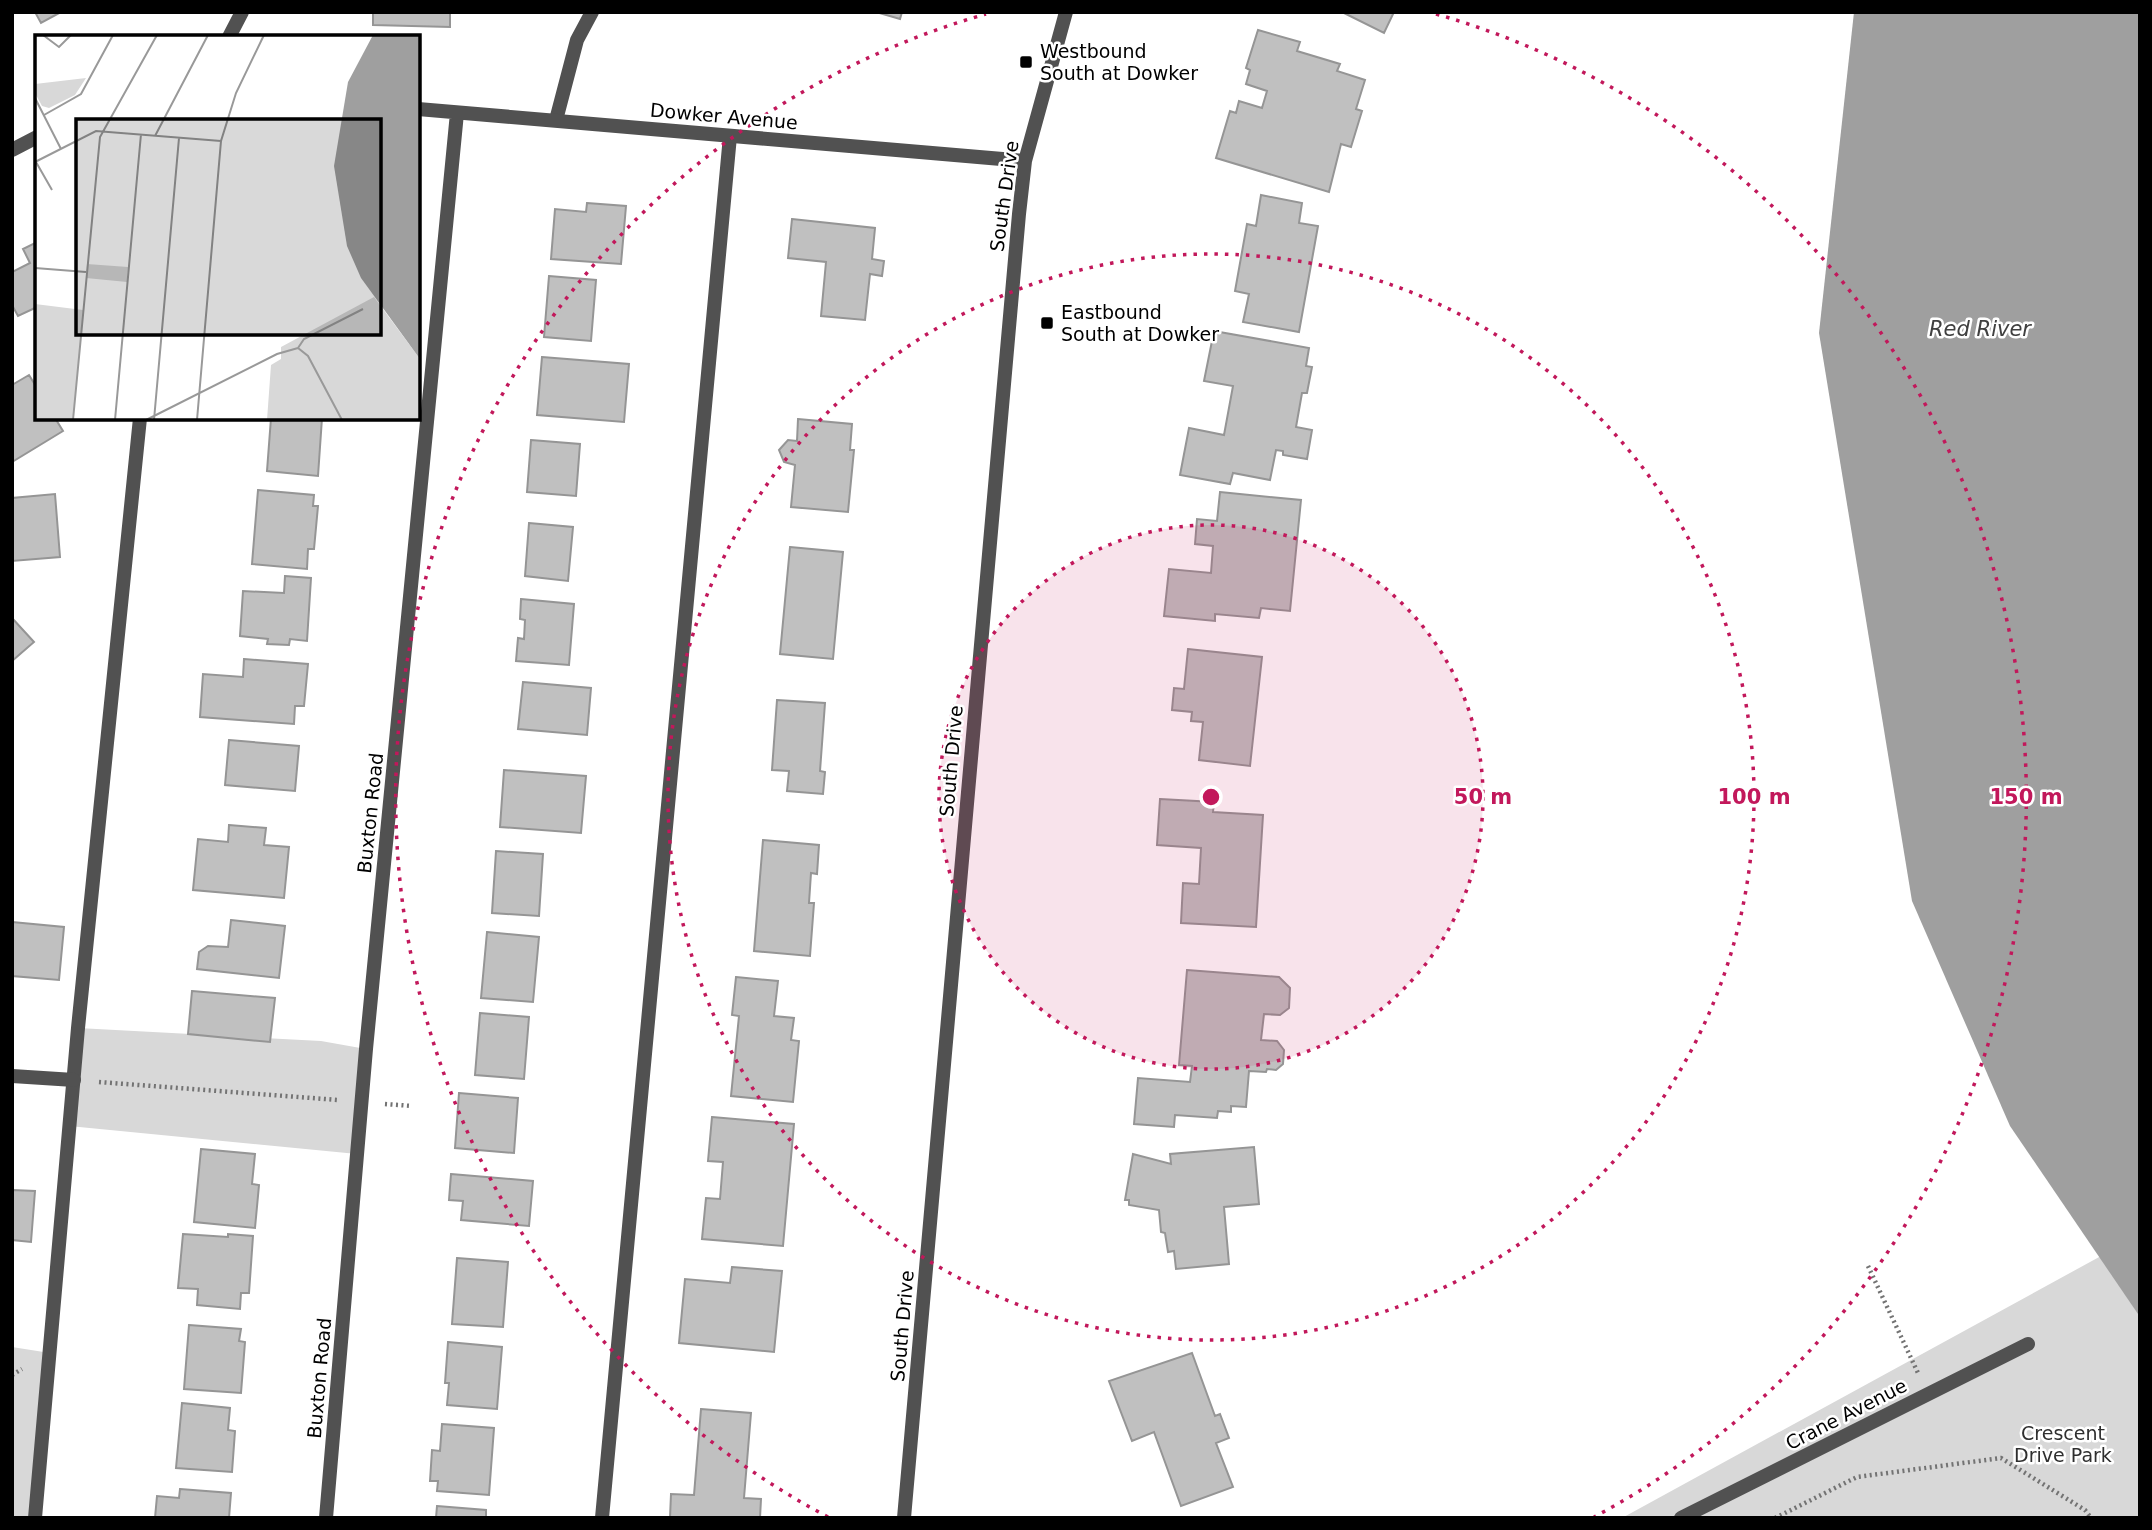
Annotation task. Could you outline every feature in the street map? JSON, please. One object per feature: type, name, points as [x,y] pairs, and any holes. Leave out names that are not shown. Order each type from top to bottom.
[{"type":"street","points":[[230,35],[242,12]]},
{"type":"street","points":[[556,120],[577,40],[593,12]]},
{"type":"street","name":"South Drive","points":[[904,1518],[1026,162],[1066,12]]},
{"type":"street","name":"Dowker Avenue","points":[[420,108],[1026,162]]},
{"type":"street","name":"Buxton Road","points":[[326,1518],[361,1101],[457,113]]},
{"type":"street","points":[[602,1518],[730,136]]},
{"type":"street","points":[[12,149],[35,138]]},
{"type":"street","points":[[35,1518],[74,1080],[140,420]]},
{"type":"street","points":[[12,1076],[74,1080]]},
{"type":"street","name":"Crane Avenue","points":[[1681,1518],[2028,1344]]},
{"type":"path","points":[[74,1080],[412,1106]]},
{"type":"path","points":[[1868,1266],[1928,1394]]},
{"type":"path","points":[[1775,1518],[1857,1477],[2001,1458],[2085,1510],[2091,1518]]},
{"type":"green space","points":[[78,1028],[321,1041],[366,1049],[357,1154],[69,1126]]},
{"type":"green space","name":"Crescent Drive Park","points":[[2101,1256],[2140,1317],[2140,1518],[1622,1518]]},
{"type":"green space","points":[[12,1347],[50,1353],[35,1518],[12,1518]]},
{"type":"water","name":"Red River","points":[[1854,12],[2140,12],[2140,1317],[2010,1126],[1912,901],[1819,333]]},
{"type":"building","points":[[35,12],[61,12],[41,23]]},
{"type":"building","points":[[373,12],[450,12],[450,27],[373,25]]},
{"type":"building","points":[[876,12],[902,12],[900,19]]},
{"type":"building","points":[[1342,12],[1394,12],[1384,33]]},
{"type":"building","points":[[1258,30],[1300,42],[1297,51],[1340,64],[1337,71],[1365,80],[1356,109],[1362,111],[1351,147],[1341,144],[1329,192],[1216,158],[1230,111],[1236,113],[1239,101],[1262,108],[1267,91],[1246,84],[1250,70],[1246,68]]},
{"type":"building","points":[[1261,195],[1302,203],[1299,223],[1318,226],[1299,332],[1243,322],[1249,294],[1235,291],[1247,224],[1256,226]]},
{"type":"building","points":[[587,203],[626,206],[621,264],[551,259],[555,209],[586,212]]},
{"type":"building","points":[[792,219],[875,228],[872,259],[884,261],[882,276],[870,274],[865,320],[821,316],[826,262],[788,258]]},
{"type":"building","points":[[35,243],[35,308],[18,316],[12,305],[12,272],[30,263],[23,249]]},
{"type":"building","points":[[549,276],[596,280],[591,341],[544,337]]},
{"type":"building","points":[[1214,331],[1309,348],[1306,366],[1312,367],[1307,393],[1302,393],[1296,427],[1312,430],[1307,459],[1283,455],[1283,451],[1276,450],[1270,480],[1233,473],[1230,484],[1180,475],[1189,428],[1224,435],[1233,386],[1204,381]]},
{"type":"building","points":[[542,357],[629,364],[624,422],[537,415]]},
{"type":"building","points":[[29,375],[35,385],[35,420],[56,420],[63,431],[12,462],[12,385]]},
{"type":"building","points":[[798,419],[852,424],[850,450],[854,450],[848,512],[791,507],[795,465],[784,462],[779,450],[788,440],[797,441]]},
{"type":"building","points":[[271,420],[322,420],[318,476],[267,471]]},
{"type":"building","points":[[531,440],[580,444],[576,496],[527,492]]},
{"type":"building","points":[[258,490],[314,495],[313,506],[318,506],[314,549],[308,549],[307,569],[252,564]]},
{"type":"building","points":[[1220,492],[1301,500],[1290,611],[1261,608],[1259,618],[1215,614],[1215,621],[1164,616],[1169,569],[1211,573],[1213,546],[1195,544],[1197,519],[1217,521]]},
{"type":"building","points":[[55,494],[60,557],[12,561],[12,498]]},
{"type":"building","points":[[529,523],[573,527],[568,581],[525,576]]},
{"type":"building","points":[[790,547],[843,552],[833,659],[780,654]]},
{"type":"building","points":[[285,576],[311,578],[307,641],[290,639],[289,645],[267,644],[268,639],[240,636],[243,591],[284,593]]},
{"type":"building","points":[[521,599],[574,604],[569,665],[516,661],[518,638],[524,639],[525,620],[520,619]]},
{"type":"building","points":[[12,618],[34,642],[12,661]]},
{"type":"building","points":[[1188,649],[1262,657],[1250,766],[1199,760],[1203,722],[1191,721],[1192,712],[1172,710],[1174,688],[1184,689]]},
{"type":"building","points":[[244,659],[308,664],[304,706],[295,706],[294,724],[200,717],[203,674],[243,677]]},
{"type":"building","points":[[523,682],[591,688],[587,735],[518,729]]},
{"type":"building","points":[[777,700],[825,703],[820,771],[825,772],[823,794],[787,791],[789,771],[772,770]]},
{"type":"building","points":[[229,740],[299,746],[295,791],[225,785]]},
{"type":"building","points":[[504,770],[586,776],[581,833],[500,827]]},
{"type":"building","points":[[1160,799],[1214,802],[1213,812],[1263,815],[1256,927],[1181,923],[1183,883],[1199,884],[1201,848],[1157,845]]},
{"type":"building","points":[[229,825],[266,828],[264,845],[289,847],[284,898],[193,890],[198,839],[228,842]]},
{"type":"building","points":[[763,840],[819,845],[817,874],[811,873],[809,903],[814,903],[810,956],[754,951]]},
{"type":"building","points":[[496,851],[543,854],[539,916],[492,913]]},
{"type":"building","points":[[231,920],[285,926],[279,978],[197,969],[199,952],[208,946],[228,947]]},
{"type":"building","points":[[12,922],[64,927],[59,980],[12,976]]},
{"type":"building","points":[[487,932],[539,937],[533,1002],[481,998]]},
{"type":"building","points":[[1187,970],[1279,977],[1290,988],[1289,1008],[1280,1015],[1264,1014],[1261,1040],[1277,1041],[1284,1050],[1283,1064],[1276,1070],[1249,1071],[1246,1107],[1231,1106],[1231,1112],[1218,1111],[1217,1118],[1175,1115],[1174,1127],[1134,1124],[1138,1078],[1190,1082],[1192,1066],[1179,1065]]},
{"type":"building","points":[[736,977],[778,981],[774,1016],[794,1018],[791,1040],[799,1041],[793,1102],[731,1096],[739,1016],[732,1015]]},
{"type":"building","points":[[192,991],[275,998],[270,1042],[188,1034]]},
{"type":"building","points":[[480,1013],[529,1017],[524,1079],[475,1075]]},
{"type":"building","points":[[459,1093],[518,1098],[514,1153],[455,1148]]},
{"type":"building","points":[[712,1117],[794,1124],[783,1246],[702,1239],[706,1198],[720,1199],[723,1162],[708,1161]]},
{"type":"building","points":[[1254,1147],[1259,1204],[1224,1207],[1229,1264],[1176,1269],[1174,1251],[1168,1252],[1165,1233],[1161,1232],[1159,1210],[1129,1205],[1129,1200],[1125,1200],[1133,1154],[1171,1164],[1170,1154]]},
{"type":"building","points":[[201,1149],[255,1154],[252,1184],[259,1185],[255,1228],[194,1222]]},
{"type":"building","points":[[451,1174],[533,1181],[529,1226],[461,1220],[463,1201],[449,1200]]},
{"type":"building","points":[[12,1190],[35,1191],[31,1242],[12,1240]]},
{"type":"building","points":[[183,1234],[253,1236],[249,1293],[241,1293],[240,1309],[197,1305],[198,1289],[178,1288]]},
{"type":"building","points":[[457,1258],[508,1262],[503,1327],[452,1324]]},
{"type":"building","points":[[732,1267],[782,1271],[774,1352],[679,1343],[685,1279],[730,1283]]},
{"type":"building","points":[[189,1325],[241,1329],[239,1341],[245,1342],[241,1393],[184,1389]]},
{"type":"building","points":[[448,1342],[502,1347],[497,1409],[447,1405],[449,1383],[445,1383]]},
{"type":"building","points":[[1192,1353],[1215,1416],[1220,1414],[1229,1438],[1216,1443],[1233,1487],[1181,1506],[1154,1432],[1132,1441],[1109,1381]]},
{"type":"building","points":[[182,1403],[230,1408],[228,1430],[235,1431],[232,1472],[176,1468]]},
{"type":"building","points":[[701,1409],[751,1413],[744,1498],[761,1499],[760,1518],[670,1518],[671,1494],[694,1495]]},
{"type":"building","points":[[442,1424],[494,1428],[489,1495],[437,1491],[438,1481],[430,1481],[432,1450],[440,1451]]},
{"type":"building","points":[[180,1489],[231,1493],[229,1518],[155,1518],[157,1496],[179,1498]]},
{"type":"building","points":[[437,1506],[486,1510],[486,1518],[436,1518]]},
{"type":"place","name":"Westbound South at Dowker","points":[[1026,62]]},
{"type":"place","name":"Eastbound South at Dowker","points":[[1047,323]]}]
